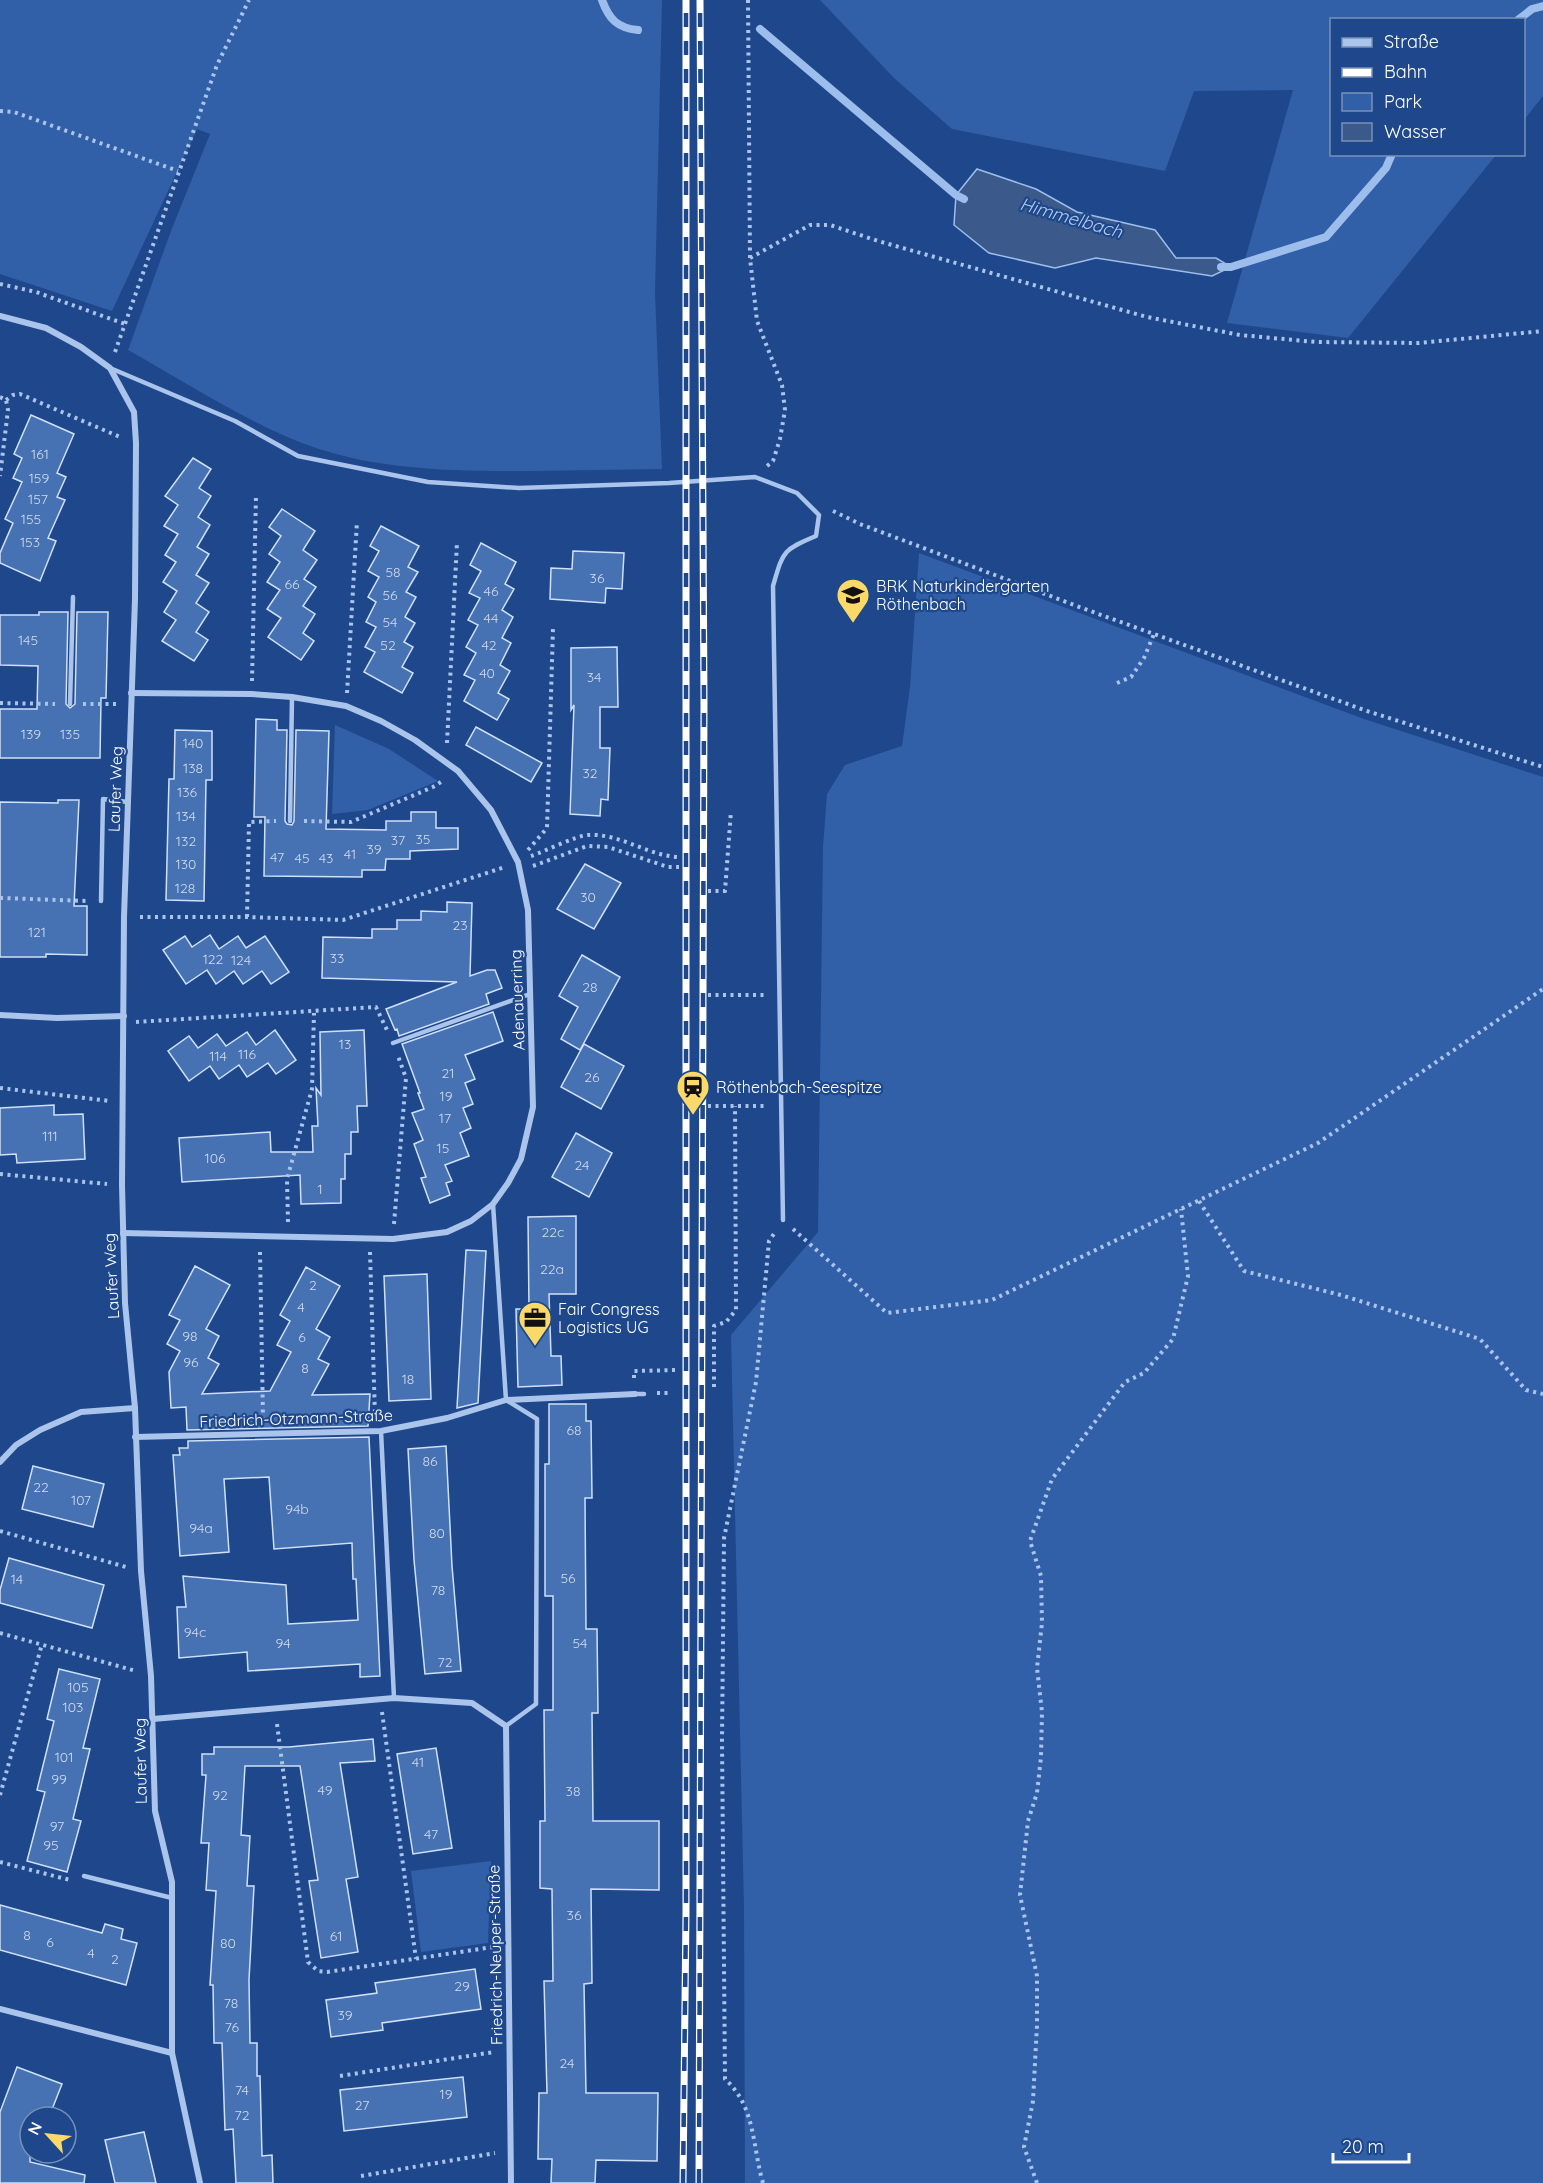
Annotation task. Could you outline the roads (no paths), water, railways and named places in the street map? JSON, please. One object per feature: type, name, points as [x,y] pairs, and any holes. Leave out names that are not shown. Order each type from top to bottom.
[{"type":"street","points":[[0,316],[46,328],[81,347],[110,368]]},
{"type":"street","name":"Laufer Weg","points":[[110,368],[134,412],[136,443],[135,599],[124,917],[122,1185],[125,1304],[135,1408],[141,1571],[151,1676],[154,1810],[172,1882],[172,2053],[200,2183]]},
{"type":"street","name":"Adenauerring","points":[[123,1233],[393,1239],[447,1232],[471,1221],[493,1204],[521,1159],[533,1107],[528,910],[518,862],[491,810],[458,771],[389,726],[346,706],[292,697],[251,694],[131,693]]},
{"type":"street","points":[[0,1015],[57,1018],[124,1016]]},
{"type":"street","name":"Friedrich-Otzmann-Straße","points":[[135,1437],[378,1431],[447,1418],[506,1400],[635,1394]]},
{"type":"street","points":[[0,1462],[15,1445],[81,1412],[135,1408]]},
{"type":"street","points":[[153,1719],[394,1698],[472,1703],[506,1726]]},
{"type":"street","name":"Friedrich-Neuper-Straße","points":[[506,1726],[511,2183]]},
{"type":"street","points":[[0,2009],[172,2053]]},
{"type":"lane","points":[[110,368],[235,421],[298,456],[428,482],[519,488],[669,483],[755,477],[797,493],[819,515],[816,536],[794,545],[781,557],[773,586],[783,1220]]},
{"type":"lane","points":[[70,704],[73,597]]},
{"type":"lane","points":[[290,821],[292,697]]},
{"type":"lane","points":[[101,901],[103,799],[128,801]]},
{"type":"lane","points":[[393,1043],[530,994]]},
{"type":"lane","points":[[493,1204],[506,1400],[537,1419],[536,1704],[506,1726]]},
{"type":"lane","points":[[635,1394],[644,1394]]},
{"type":"lane","points":[[378,1431],[394,1698]]},
{"type":"lane","points":[[84,1875],[172,1898]]},
{"type":"water","points":[[977,169],[1036,189],[1077,212],[1155,230],[1176,258],[1216,258],[1231,267],[1212,276],[1096,258],[1055,268],[989,253],[954,225],[956,195]]},
{"type":"waterway","name":"Himmelbach","points":[[602,0],[611,17],[619,25],[638,30]]},
{"type":"waterway","name":"Himmelbach","points":[[1521,18],[1532,9],[1543,6]]},
{"type":"waterway","name":"Himmelbach","points":[[760,29],[956,195],[964,199]]},
{"type":"waterway","name":"Himmelbach","points":[[1221,267],[1231,267],[1326,237],[1386,168],[1391,156]]},
{"type":"railway","points":[[683,2183],[686,1912],[686,0]]},
{"type":"railway","points":[[699,2183],[704,703],[700,0]]},
{"type":"place","name":"BRK Naturkindergarten Röthenbach","points":[[853,624]]},
{"type":"place","name":"Röthenbach-Seespitze","points":[[693,1116]]},
{"type":"place","name":"Fair Congress Logistics UG","points":[[535,1347]]}]
